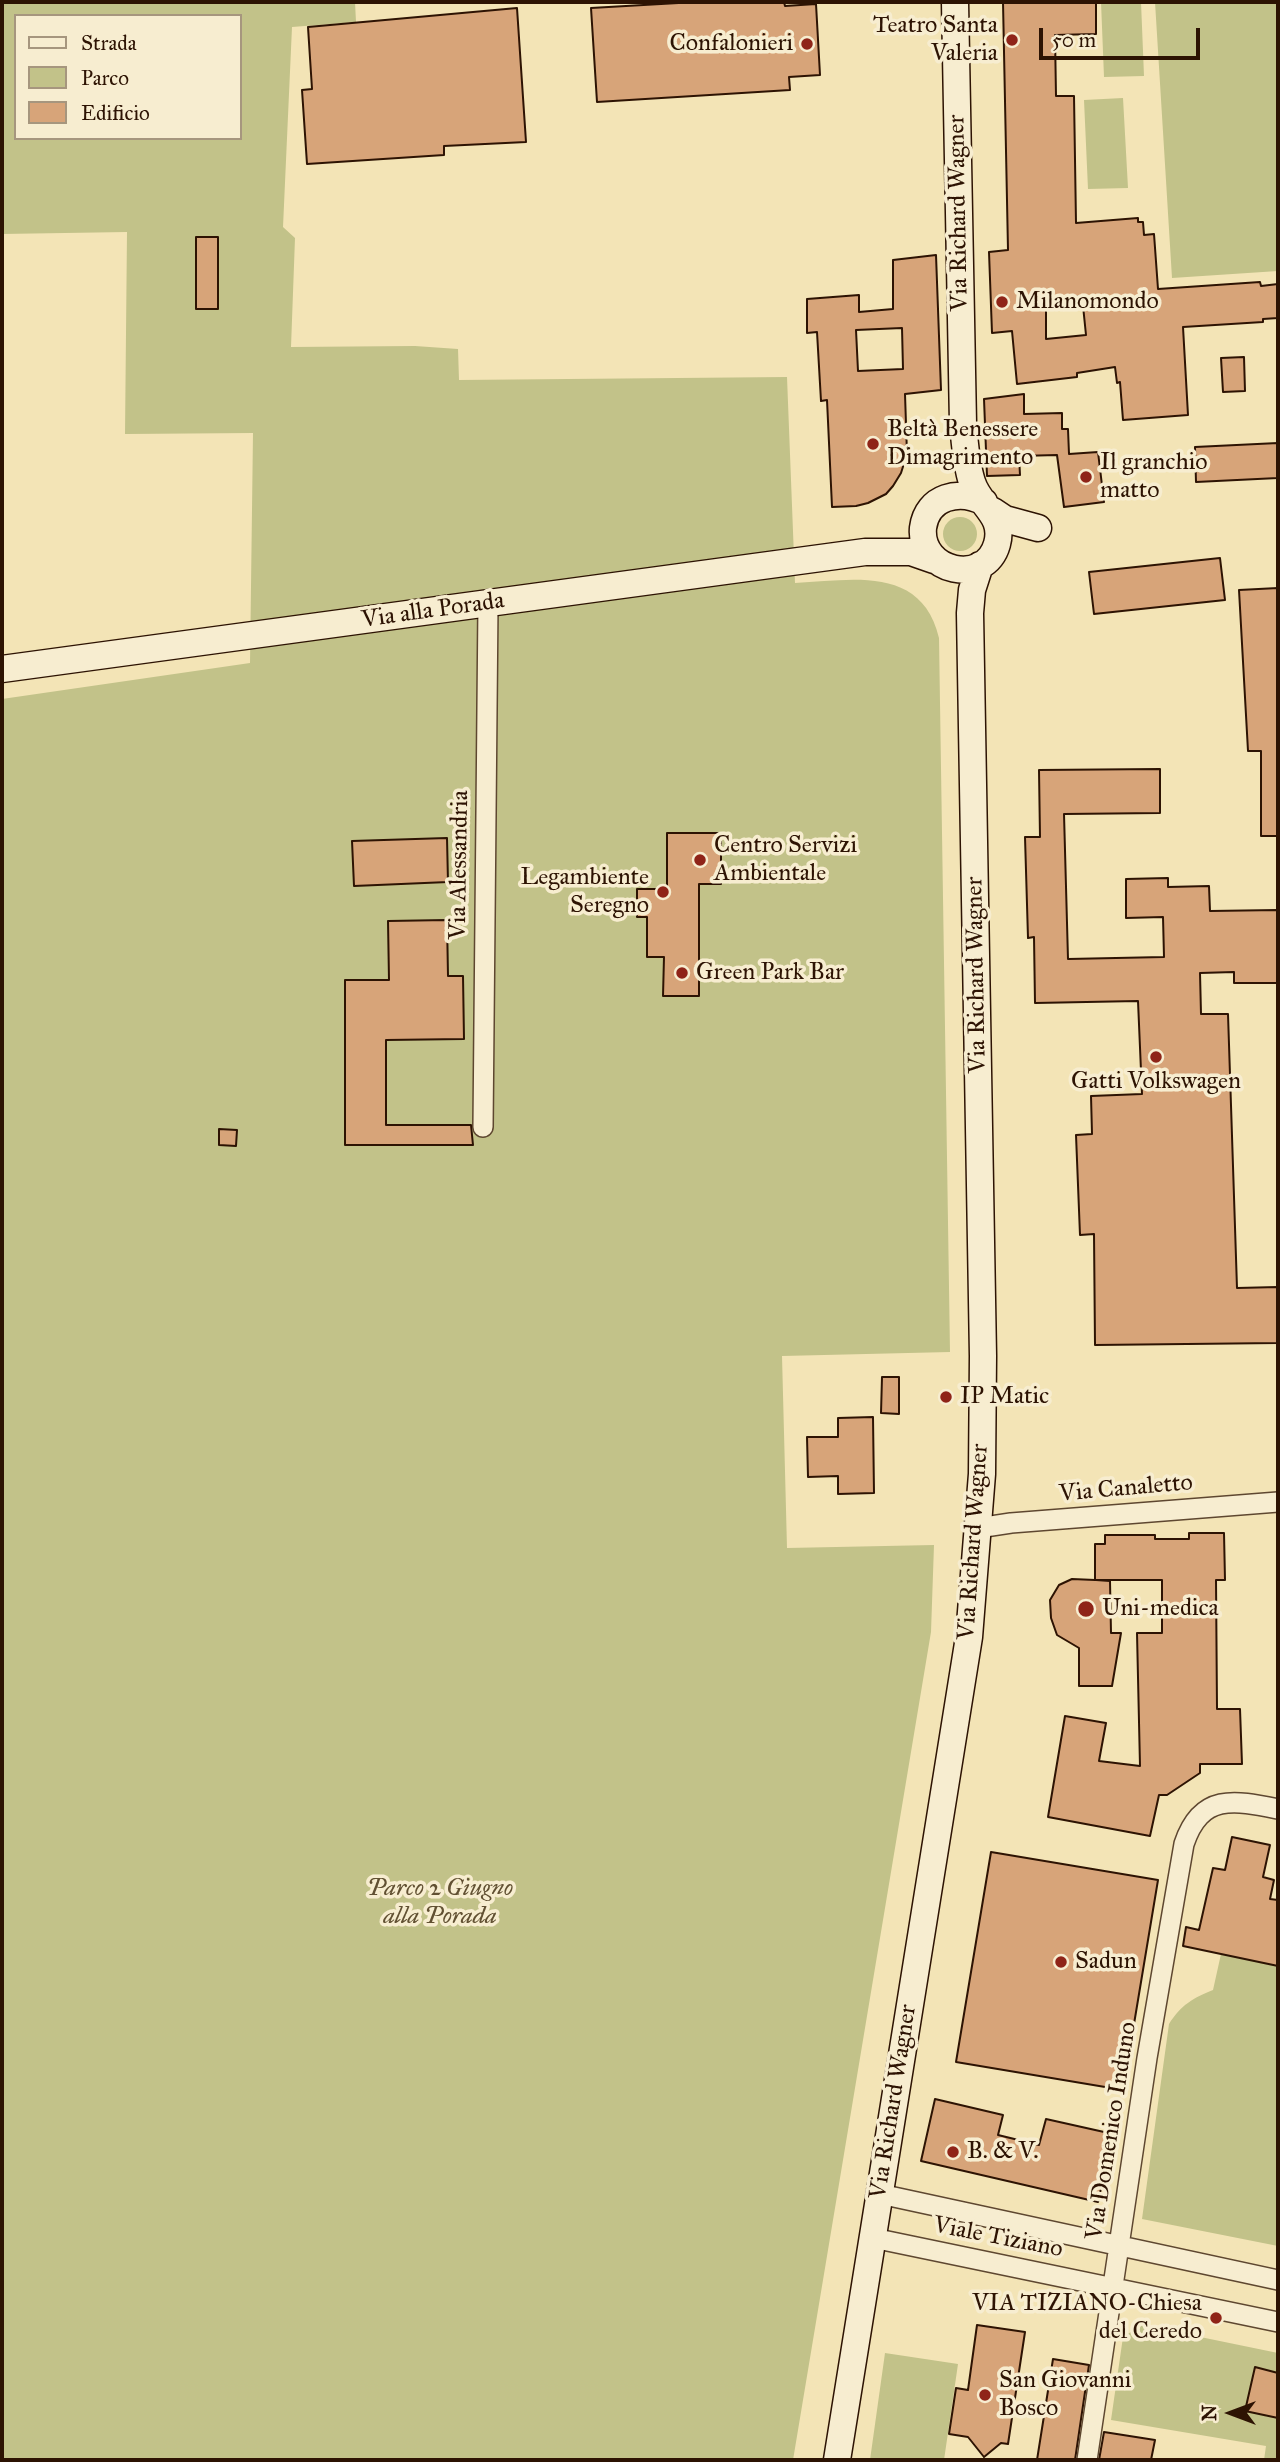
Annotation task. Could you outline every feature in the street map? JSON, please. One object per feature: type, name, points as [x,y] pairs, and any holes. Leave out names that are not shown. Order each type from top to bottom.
[{"type":"street","name":"Via Richard Wagner","points":[[955,2],[963,424],[973,486],[988,507]]},
{"type":"street","name":"Via Richard Wagner","points":[[932,508],[955,469],[963,424]]},
{"type":"street","points":[[947,496],[973,496],[988,507],[1005,519],[1038,528],[1019,534],[969,570],[956,570],[939,563],[927,550],[923,524],[932,508],[947,496]]},
{"type":"street","points":[[988,507],[998,522],[999,535],[988,556]]},
{"type":"street","name":"Via alla Porada","points":[[864,552],[889,541],[932,508]]},
{"type":"street","name":"Via alla Porada","points":[[2,669],[864,552],[911,552],[939,563]]},
{"type":"street","name":"Via Richard Wagner","points":[[837,2460],[969,1637],[978,1528],[982,1474],[983,1356],[970,613],[972,590],[988,556]]},
{"type":"street","name":"Via Richard Wagner","points":[[939,563],[962,590],[970,613]]},
{"type":"street","name":"Via Alessandria","points":[[483,1127],[488,604]]},
{"type":"street","name":"Via Canaletto","points":[[978,1528],[1011,1523],[1278,1502]]},
{"type":"street","name":"Via Domenico Induno","points":[[1087,2460],[1147,2058],[1184,1844],[1189,1827],[1199,1813],[1213,1806],[1229,1803],[1253,1804],[1278,1809]]},
{"type":"street","name":"Viale Tiziano","points":[[880,2194],[1278,2280]]},
{"type":"street","name":"Viale Tiziano","points":[[873,2238],[1278,2322]]},
{"type":"green space","name":"Parco 2 Giugno alla Porada","points":[[2,2],[355,2],[356,22],[292,27],[283,227],[295,238],[291,347],[415,346],[458,349],[459,380],[787,377],[795,583],[861,580],[882,582],[901,588],[917,598],[930,615],[939,638],[950,1352],[782,1356],[787,1548],[934,1545],[931,1632],[793,2460],[2,2460],[2,699],[250,663],[253,433],[125,434],[127,232],[2,234]]},
{"type":"green space","points":[[1101,2],[1141,2],[1144,76],[1104,77]]},
{"type":"green space","points":[[1155,2],[1278,2],[1278,271],[1172,278]]},
{"type":"green space","points":[[1123,98],[1128,188],[1088,189],[1084,100]]},
{"type":"green space","points":[[960,517],[972,522],[977,534],[972,546],[960,551],[948,546],[943,534],[948,522]]},
{"type":"green space","points":[[1221,1954],[1278,1966],[1278,2246],[1142,2219],[1169,2024],[1188,2003],[1213,1990]]},
{"type":"green space","points":[[1142,2325],[1278,2353],[1278,2460],[1264,2460],[1266,2446],[1111,2420],[1123,2337]]},
{"type":"green space","points":[[885,2353],[958,2364],[944,2460],[870,2460]]},
{"type":"building","points":[[696,2],[784,2],[785,6],[816,4],[820,75],[789,77],[790,90],[597,102],[591,8]]},
{"type":"building","points":[[1003,2],[1096,2],[1096,34],[1055,35],[1056,96],[1074,96],[1076,223],[1138,218],[1138,222],[1143,222],[1144,235],[1154,234],[1158,289],[1260,282],[1261,286],[1278,284],[1278,318],[1263,319],[1263,322],[1183,327],[1188,415],[1123,420],[1120,382],[1117,383],[1115,367],[1077,373],[1077,377],[1017,384],[1012,331],[992,333],[989,252],[1008,250]],"holes":[[[1082,296],[1086,335],[1046,339],[1046,300]]]},
{"type":"building","points":[[517,8],[526,142],[444,146],[444,155],[307,164],[302,90],[312,89],[308,27]]},
{"type":"building","points":[[196,237],[218,237],[218,309],[196,309]]},
{"type":"building","points":[[936,255],[941,390],[905,394],[907,454],[901,473],[886,494],[856,506],[832,507],[827,400],[821,401],[817,332],[807,333],[807,299],[859,295],[859,312],[893,309],[893,260]],"holes":[[[902,328],[903,369],[858,371],[856,330]]]},
{"type":"building","points":[[1244,357],[1245,391],[1223,392],[1221,358]]},
{"type":"building","points":[[1024,394],[1024,414],[1062,413],[1062,429],[1068,429],[1069,454],[1098,452],[1104,502],[1064,507],[1057,455],[1019,456],[1020,475],[987,476],[984,399]]},
{"type":"building","points":[[1278,443],[1278,478],[1196,482],[1195,447]]},
{"type":"building","points":[[1220,558],[1225,600],[1094,614],[1089,572]]},
{"type":"building","points":[[1278,588],[1278,836],[1261,836],[1261,751],[1248,751],[1239,590]]},
{"type":"building","points":[[1160,769],[1160,813],[1064,814],[1068,959],[1164,957],[1163,917],[1126,918],[1126,879],[1168,878],[1168,887],[1209,886],[1210,911],[1278,910],[1278,983],[1234,983],[1234,972],[1200,973],[1201,1014],[1228,1014],[1237,1288],[1278,1287],[1278,1343],[1095,1345],[1094,1234],[1080,1235],[1076,1135],[1092,1134],[1091,1096],[1142,1094],[1138,1001],[1035,1003],[1034,937],[1028,938],[1025,837],[1040,837],[1039,770]]},
{"type":"building","points":[[667,833],[721,833],[721,884],[699,884],[699,996],[663,996],[664,957],[647,957],[647,917],[637,917],[637,889],[667,889]]},
{"type":"building","points":[[447,838],[448,882],[354,886],[352,841]]},
{"type":"building","points":[[447,920],[448,976],[463,976],[464,1039],[386,1040],[386,1125],[471,1125],[473,1145],[345,1145],[345,980],[389,980],[388,921]]},
{"type":"building","points":[[219,1129],[237,1130],[236,1146],[219,1145]]},
{"type":"building","points":[[882,1377],[899,1377],[899,1414],[881,1413]]},
{"type":"building","points":[[873,1417],[874,1493],[838,1494],[838,1476],[808,1477],[807,1437],[838,1437],[838,1418]]},
{"type":"building","points":[[1189,1533],[1224,1533],[1225,1580],[1216,1580],[1217,1709],[1240,1709],[1242,1764],[1200,1764],[1200,1773],[1167,1795],[1159,1795],[1150,1836],[1048,1817],[1065,1716],[1106,1723],[1099,1761],[1140,1766],[1137,1633],[1162,1633],[1162,1580],[1096,1580],[1110,1581],[1111,1633],[1121,1633],[1112,1686],[1079,1686],[1079,1648],[1057,1635],[1051,1618],[1050,1600],[1059,1585],[1072,1579],[1095,1580],[1095,1544],[1105,1544],[1105,1535],[1155,1535],[1155,1539],[1189,1539]]},
{"type":"building","points":[[1232,1837],[1270,1845],[1263,1877],[1274,1880],[1270,1899],[1278,1900],[1278,1966],[1183,1946],[1186,1927],[1199,1930],[1213,1868],[1225,1870]]},
{"type":"building","points":[[991,1852],[1158,1880],[1123,2090],[956,2062]]},
{"type":"building","points":[[935,2099],[1003,2115],[998,2135],[1039,2145],[1046,2119],[1113,2134],[1098,2202],[921,2161]]},
{"type":"building","name":"San Giovanni Bosco","points":[[977,2325],[1025,2332],[1008,2444],[1001,2443],[984,2457],[968,2437],[949,2434],[956,2388],[968,2390]]},
{"type":"building","points":[[1053,2359],[1089,2365],[1075,2460],[1037,2460]]},
{"type":"building","points":[[1255,2367],[1278,2373],[1278,2418],[1245,2411]]},
{"type":"building","points":[[1104,2432],[1155,2440],[1151,2460],[1099,2460]]},
{"type":"place","name":"Teatro Santa Valeria","points":[[1012,40]]},
{"type":"place","name":"Confalonieri","points":[[807,44]]},
{"type":"place","name":"Milanomondo","points":[[1002,302]]},
{"type":"place","name":"Beltà Benessere Dimagrimento","points":[[873,444]]},
{"type":"place","name":"Il granchio matto","points":[[1086,477]]},
{"type":"place","name":"Centro Servizi Ambientale","points":[[700,860]]},
{"type":"place","name":"Legambiente Seregno","points":[[663,892]]},
{"type":"place","name":"Green Park Bar","points":[[682,973]]},
{"type":"place","name":"Gatti Volkswagen","points":[[1156,1057]]},
{"type":"place","name":"IP Matic","points":[[946,1397]]},
{"type":"place","name":"Uni-medica","points":[[1086,1609]]},
{"type":"place","name":"Sadun","points":[[1061,1962]]},
{"type":"place","name":"B. & V.","points":[[953,2152]]},
{"type":"place","name":"VIA TIZIANO-Chiesa del Ceredo","points":[[1216,2318]]},
{"type":"place","name":"San Giovanni Bosco","points":[[985,2395]]}]
